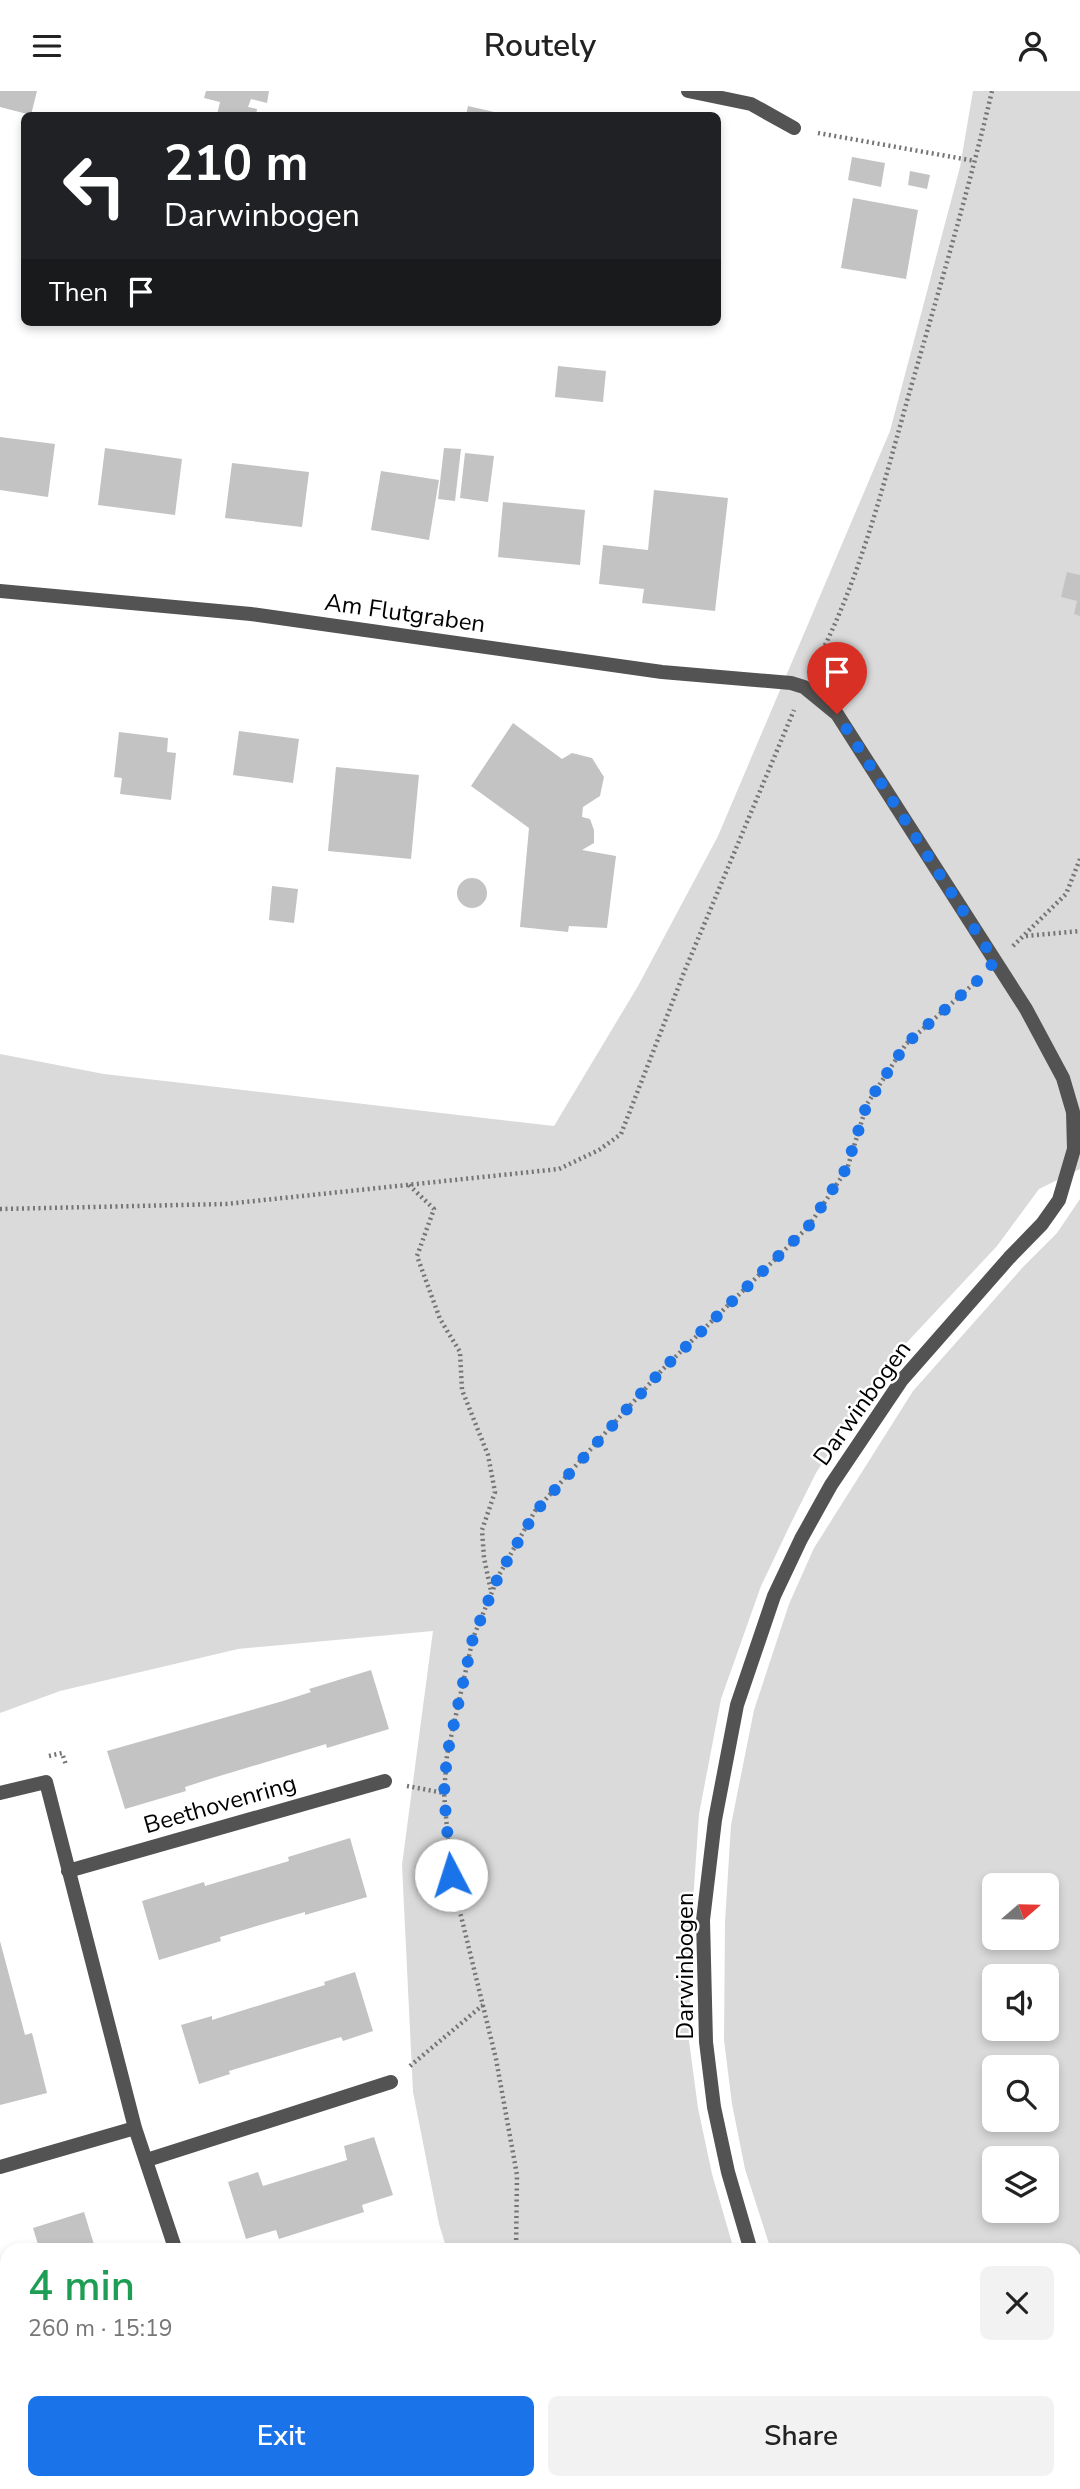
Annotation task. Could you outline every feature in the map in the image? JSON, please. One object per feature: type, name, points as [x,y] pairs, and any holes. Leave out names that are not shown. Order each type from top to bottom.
[{"type":"street","points":[[688,91],[751,104],[794,128]]},
{"type":"street","name":"Am Flutgraben","points":[[0,591],[251,614],[662,672],[790,683],[804,687]]},
{"type":"street","name":"Darwinbogen","points":[[749,2243],[728,2172],[714,2106],[706,2042],[703,1920],[715,1820],[737,1705],[775,1596],[831,1485],[901,1381],[1042,1224],[1059,1200],[1074,1149],[1073,1112],[1063,1078],[1026,1009],[837,714],[804,687]]},
{"type":"street","name":"Beethovenring","points":[[68,1871],[385,1781]]},
{"type":"street","points":[[0,1793],[46,1782],[135,2128],[173,2243]]},
{"type":"street","points":[[147,2160],[391,2082]]},
{"type":"street","points":[[0,2167],[135,2128]]},
{"type":"path","points":[[0,1209],[226,1204],[558,1169],[599,1150],[621,1133],[685,970],[804,687],[836,625],[869,534],[975,161],[992,91]]},
{"type":"path","points":[[794,128],[975,161]]},
{"type":"path","points":[[516,2243],[517,2175],[496,2059],[451,1875],[444,1793],[447,1755],[473,1638],[491,1592],[536,1511],[662,1370],[808,1227],[846,1169],[867,1104],[906,1044],[1025,936],[1066,894],[1080,859]]},
{"type":"path","points":[[1025,936],[1080,931]]},
{"type":"path","points":[[409,1185],[434,1209],[417,1256],[440,1319],[460,1352],[462,1390],[488,1455],[495,1492],[482,1530],[491,1592]]},
{"type":"path","points":[[385,1781],[444,1793]]},
{"type":"path","points":[[391,2082],[483,2005]]},
{"type":"shaded area","points":[[973,91],[1080,91],[1080,1169],[1039,1189],[997,1246],[882,1369],[816,1473],[791,1523],[761,1586],[721,1699],[699,1814],[692,1917],[689,2041],[698,2108],[712,2174],[732,2243],[445,2243],[413,2092],[402,1865],[433,1631],[238,1649],[60,1691],[0,1713],[0,1054],[104,1074],[554,1126],[638,986],[718,836],[890,431],[960,167]]},
{"type":"shaded area","points":[[1080,1199],[1080,2243],[769,2243],[745,2169],[732,2104],[724,2040],[725,1922],[731,1825],[754,1710],[789,1604],[814,1548],[913,1391],[1023,1267],[1057,1233]]},
{"type":"building","points":[[0,91],[37,91],[32,112],[0,107]]},
{"type":"building","points":[[206,91],[269,91],[267,103],[251,99],[248,107],[257,109],[256,112],[218,112],[220,102],[204,98]]},
{"type":"building","points":[[468,106],[494,112],[467,112]]},
{"type":"building","points":[[852,157],[885,163],[881,187],[848,180]]},
{"type":"building","points":[[910,171],[930,175],[927,189],[908,185]]},
{"type":"building","points":[[853,198],[918,210],[906,279],[841,268]]},
{"type":"building","points":[[558,366],[606,371],[603,402],[555,397]]},
{"type":"building","points":[[0,437],[55,444],[48,497],[0,490]]},
{"type":"building","points":[[105,448],[182,459],[175,515],[98,505]]},
{"type":"building","points":[[444,448],[461,449],[455,501],[438,499]]},
{"type":"building","points":[[465,453],[494,456],[488,502],[460,498]]},
{"type":"building","points":[[232,463],[309,472],[302,527],[225,518]]},
{"type":"building","points":[[381,471],[439,480],[429,540],[371,530]]},
{"type":"building","points":[[654,490],[728,498],[715,611],[642,603],[644,589],[599,584],[603,545],[648,550]]},
{"type":"building","points":[[503,502],[585,510],[580,565],[498,557]]},
{"type":"building","points":[[1067,572],[1080,575],[1080,616],[1074,614],[1077,601],[1061,597]]},
{"type":"building","points":[[513,723],[562,759],[572,753],[592,758],[604,777],[600,796],[583,807],[582,817],[590,819],[594,830],[594,843],[582,850],[616,856],[607,928],[569,926],[568,932],[520,927],[529,828],[471,786]]},
{"type":"building","points":[[239,731],[299,739],[293,783],[233,775]]},
{"type":"building","points":[[119,732],[168,738],[167,752],[176,753],[171,800],[120,794],[122,778],[114,777]]},
{"type":"building","points":[[336,767],[419,775],[411,859],[328,851]]},
{"type":"building","points":[[472,878],[478,879],[486,887],[486,899],[478,907],[472,908],[466,907],[458,899],[457,893],[458,887],[466,879]]},
{"type":"building","points":[[272,886],[298,889],[294,923],[269,920]]},
{"type":"building","points":[[371,1670],[389,1729],[327,1748],[326,1744],[213,1778],[185,1787],[186,1791],[125,1809],[107,1751],[283,1701],[311,1692],[309,1689]]},
{"type":"building","points":[[350,1838],[367,1897],[220,1937],[221,1941],[159,1960],[142,1901],[289,1861],[288,1857]]},
{"type":"building","points":[[0,1941],[25,2035],[32,2033],[47,2093],[0,2105]]},
{"type":"building","points":[[355,1972],[373,2031],[343,2041],[341,2037],[229,2071],[230,2074],[199,2084],[181,2025],[212,2016],[212,2020],[325,1985],[324,1982]]},
{"type":"building","points":[[374,2137],[393,2195],[362,2205],[364,2212],[279,2239],[276,2230],[246,2239],[228,2182],[258,2172],[263,2186],[347,2160],[344,2146]]},
{"type":"building","points":[[84,2212],[94,2243],[38,2243],[33,2228]]},
{"type":"route","points":[[451,1875],[444,1793],[447,1755],[473,1638],[499,1575],[536,1511],[662,1370],[808,1227],[846,1169],[867,1104],[906,1044],[977,981],[995,961],[837,714]]}]
